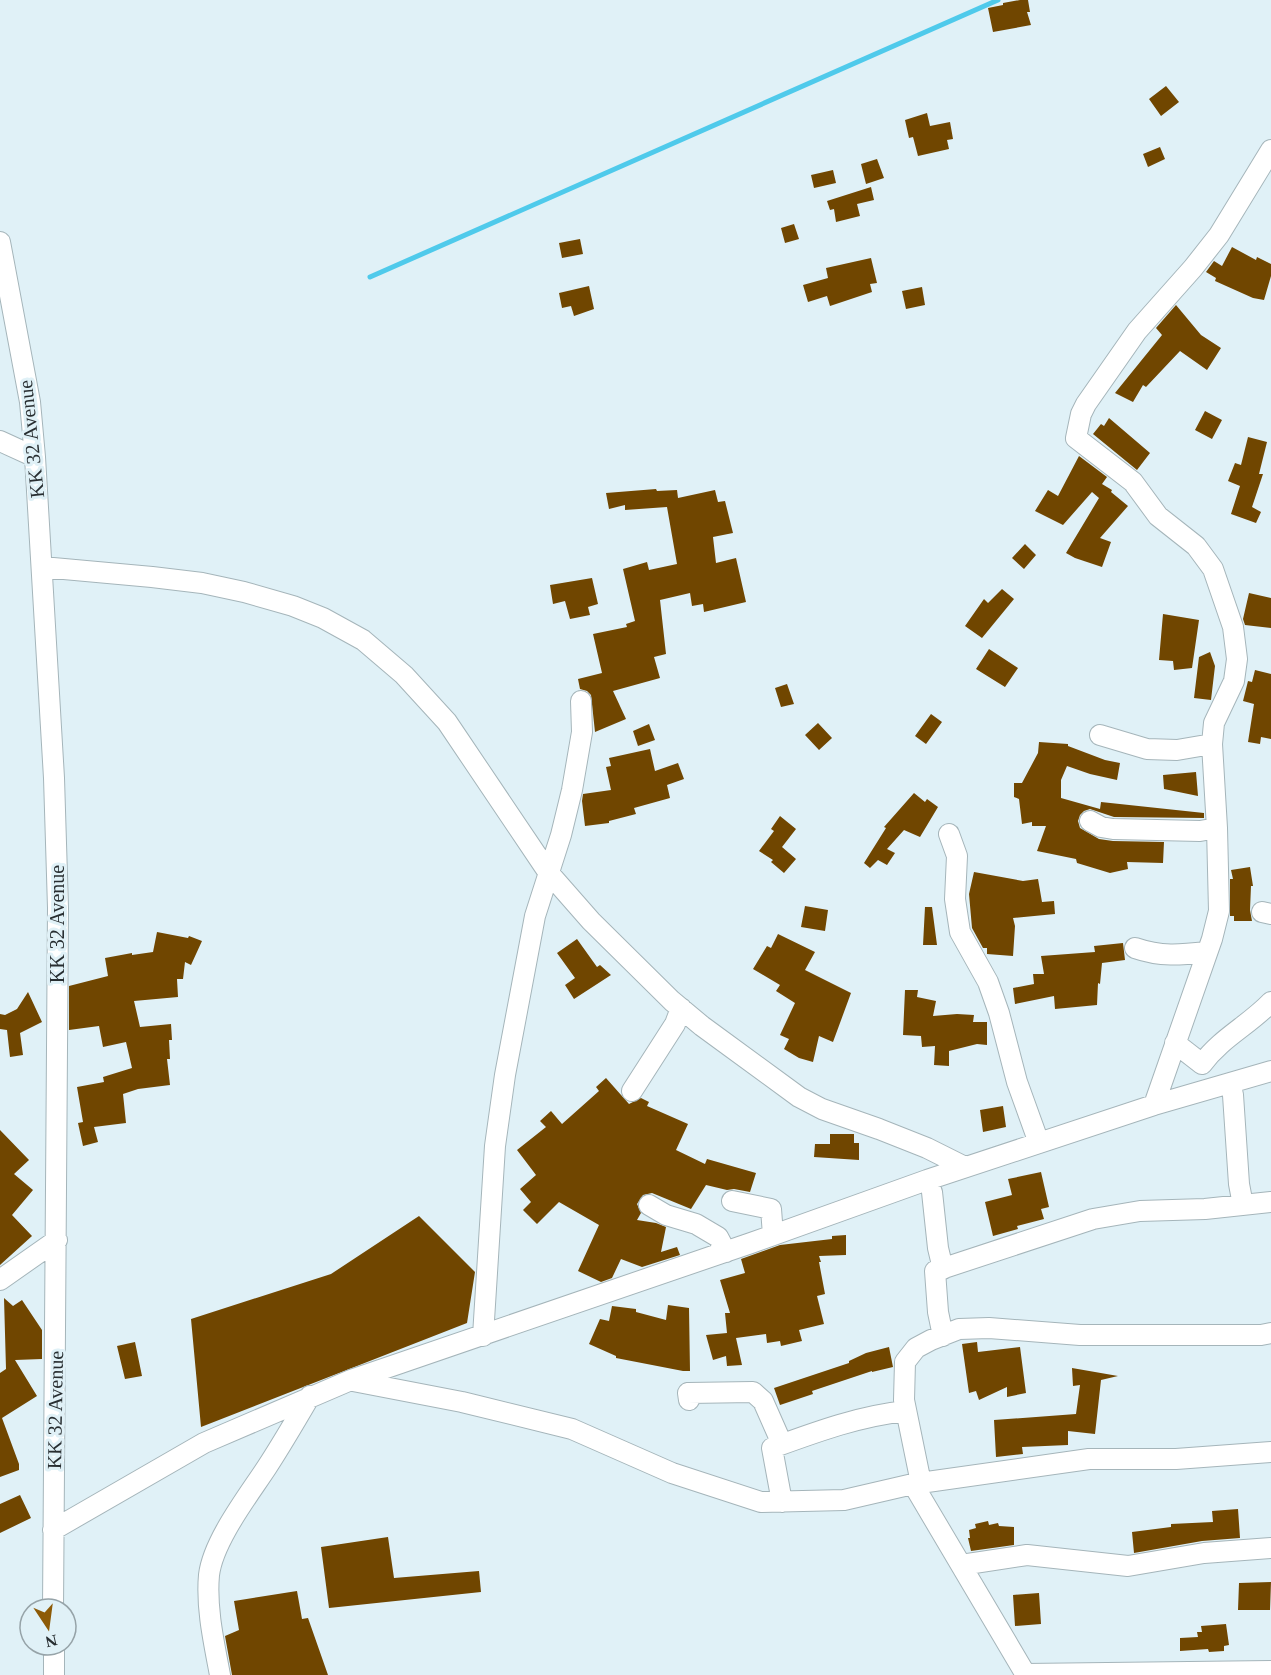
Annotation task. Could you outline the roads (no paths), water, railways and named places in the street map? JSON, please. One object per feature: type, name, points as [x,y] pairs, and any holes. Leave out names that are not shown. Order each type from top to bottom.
[{"type":"street","points":[[1154,1105],[1208,952],[1219,911],[1212,744],[1214,723],[1234,681],[1237,659],[1233,627],[1213,569],[1196,546],[1158,516],[1133,482],[1076,438],[1081,414],[1086,404],[1137,331],[1219,236],[1271,150]]},
{"type":"street","name":"KK 32 Avenue","points":[[0,243],[30,402],[57,832],[57,1240],[53,1597]]},
{"type":"street","points":[[0,441],[35,457]]},
{"type":"street","points":[[42,567],[152,577],[244,592],[293,606],[323,618],[363,640],[404,675],[447,722],[548,872],[591,921],[681,1008],[772,1077],[814,1105],[927,1148],[965,1167]]},
{"type":"street","points":[[483,1336],[495,1146],[505,1075],[535,916],[561,835],[574,780],[582,732],[581,701]]},
{"type":"street","points":[[1100,735],[1147,749],[1177,750],[1212,744]]},
{"type":"street","points":[[1090,821],[1101,828],[1113,829],[1200,831],[1217,828]]},
{"type":"street","points":[[949,834],[957,856],[955,899],[960,932],[988,982],[1017,1082],[1039,1143]]},
{"type":"street","points":[[1135,948],[1153,954],[1176,955],[1208,952]]},
{"type":"street","points":[[1175,1043],[1202,1064],[1213,1050],[1233,1032],[1260,1013],[1271,1002]]},
{"type":"street","points":[[632,1091],[675,1024],[681,1008]]},
{"type":"street","points":[[53,1530],[204,1443],[351,1380],[726,1252],[965,1167],[1154,1105],[1271,1071]]},
{"type":"street","points":[[1230,1083],[1243,1205]]},
{"type":"street","points":[[932,1192],[938,1248],[943,1269]]},
{"type":"street","points":[[732,1201],[771,1209],[774,1235]]},
{"type":"street","points":[[943,1336],[938,1312],[935,1272],[1093,1219],[1140,1211],[1205,1209],[1271,1202]]},
{"type":"street","points":[[649,1205],[666,1215],[696,1224],[718,1237],[726,1252]]},
{"type":"street","points":[[0,1280],[57,1240]]},
{"type":"street","points":[[1271,1333],[1261,1335],[1080,1335],[989,1328],[959,1329],[916,1348],[905,1362],[904,1400],[917,1484],[1025,1675],[1271,1671]]},
{"type":"street","points":[[351,1380],[462,1402],[572,1429],[672,1473],[760,1502],[844,1500],[917,1484],[1089,1459],[1176,1459],[1271,1452]]},
{"type":"street","points":[[689,1400],[688,1394],[753,1392],[763,1401],[782,1444]]},
{"type":"street","points":[[220,1675],[210,1617],[209,1576],[212,1563],[237,1513],[310,1396]]},
{"type":"street","points":[[782,1502],[772,1448],[836,1425],[878,1414],[906,1411]]},
{"type":"street","points":[[961,1565],[1027,1555],[1128,1566],[1204,1553],[1271,1548]]},
{"type":"street","points":[[54,1657],[54,1675]]},
{"type":"waterway","points":[[370,277],[998,0]]}]
